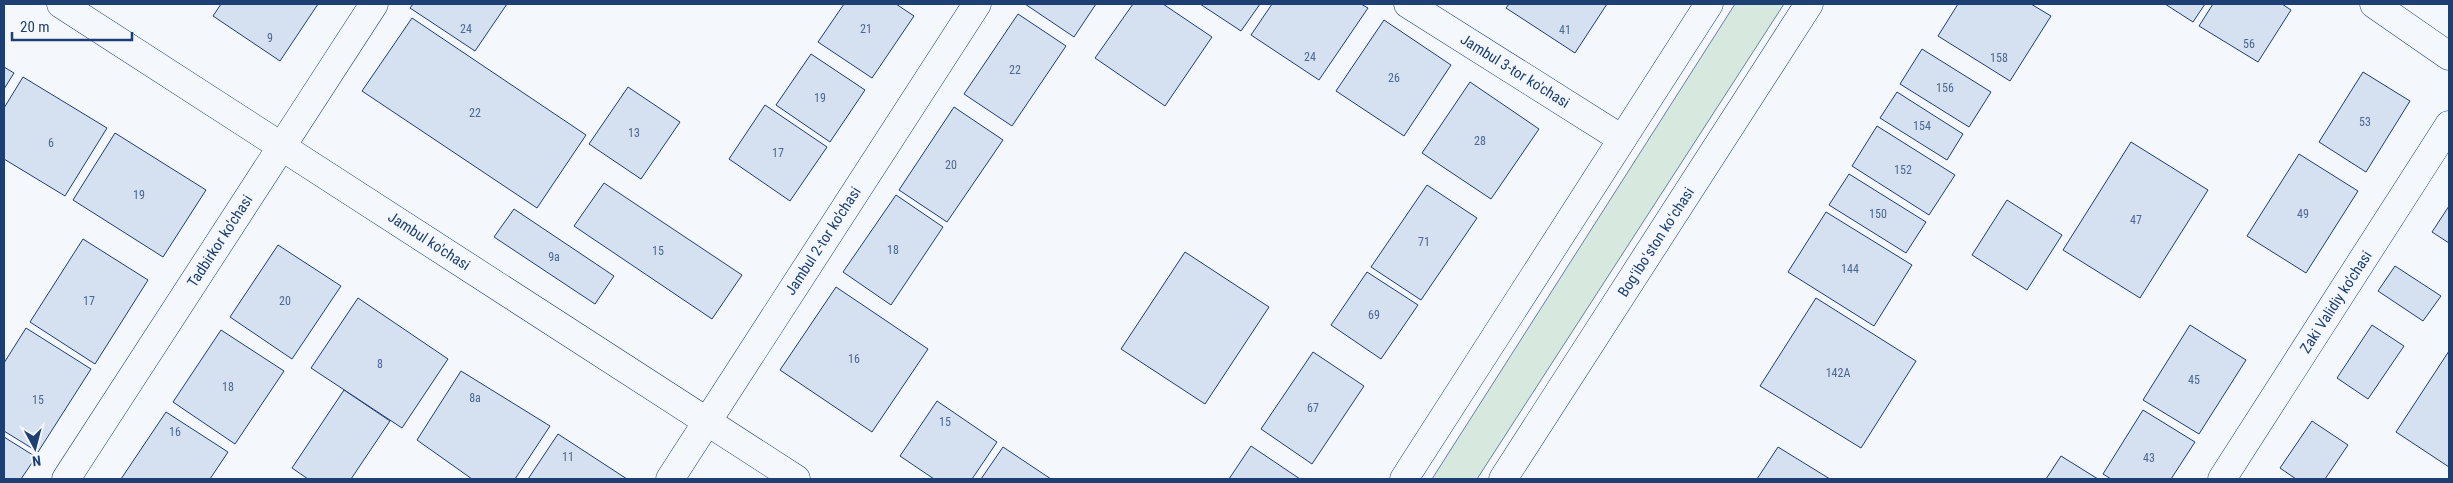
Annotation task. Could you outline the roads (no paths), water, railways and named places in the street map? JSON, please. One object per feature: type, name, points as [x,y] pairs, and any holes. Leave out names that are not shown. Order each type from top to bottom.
[{"type":"street","name":"Jambul ko'chasi","points":[[60,4],[282,145],[796,479]]},
{"type":"street","name":"Tadbirkor ko'chasi","points":[[66,479],[374,4]]},
{"type":"street","name":"Jambul 2-tor ko'chasi","points":[[670,479],[977,4]]},
{"type":"street","name":"Jambul 3-tor ko'chasi","points":[[1408,4],[1622,138]]},
{"type":"street","points":[[1404,479],[1709,4]]},
{"type":"street","name":"Bogʻiboʻston koʻchasi","points":[[1503,479],[1809,4]]},
{"type":"street","points":[[2374,4],[2449,56]]},
{"type":"street","name":"Zaki Validiy ko'chasi","points":[[2222,479],[2449,125]]}]
